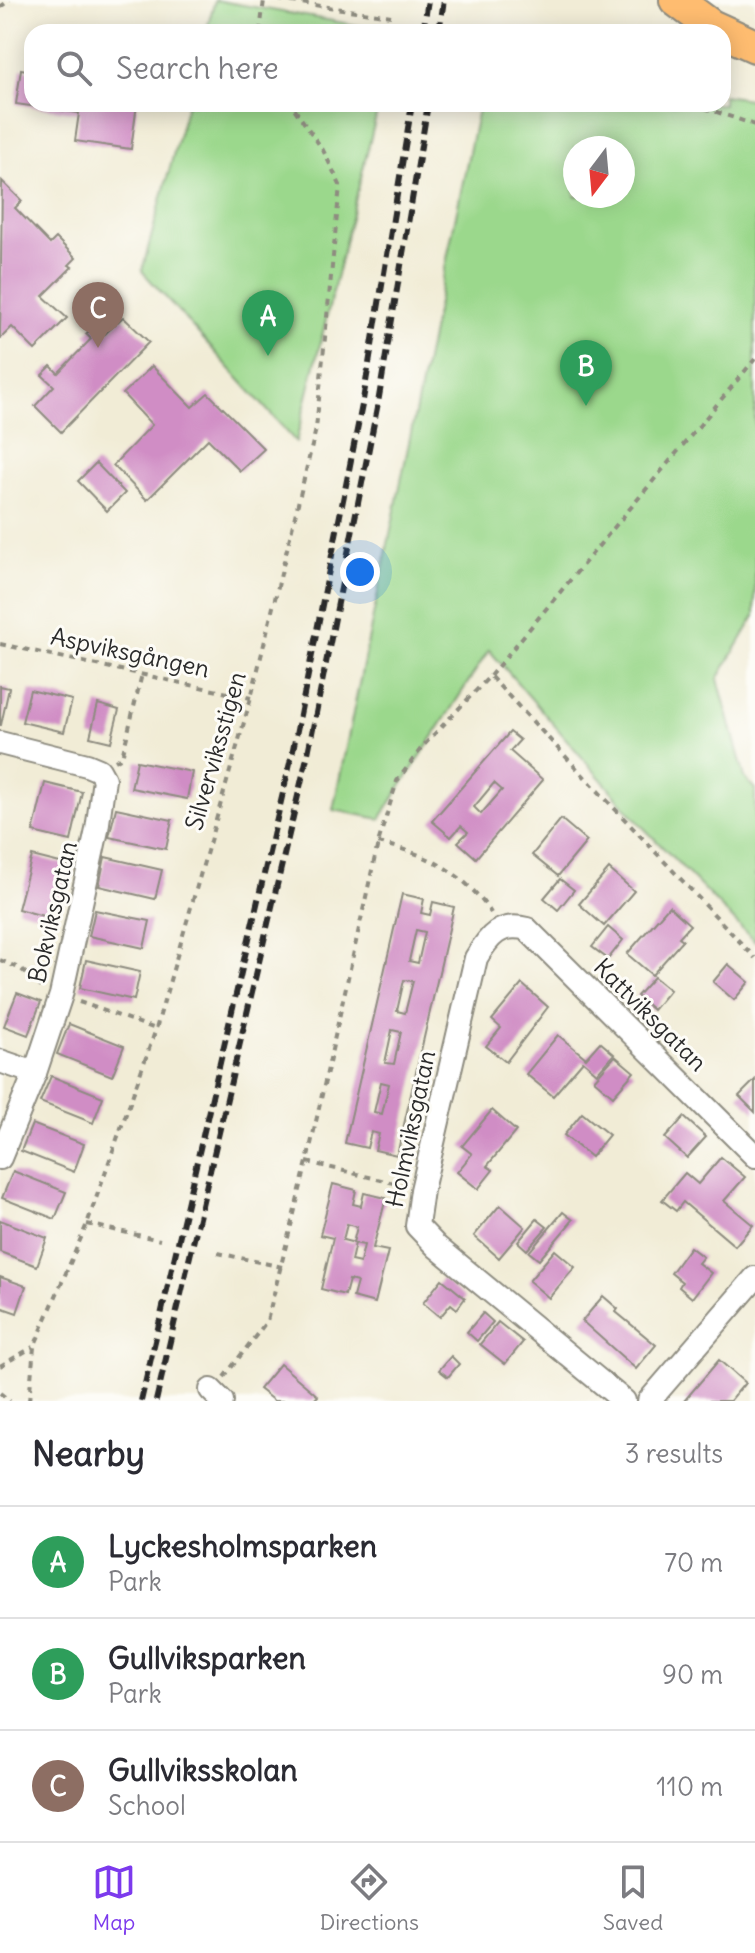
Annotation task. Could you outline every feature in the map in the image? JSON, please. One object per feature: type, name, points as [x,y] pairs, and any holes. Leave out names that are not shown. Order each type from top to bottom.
[{"type":"highway","points":[[676,0],[708,24]]},
{"type":"highway","points":[[731,35],[755,46]]},
{"type":"street","points":[[0,743],[43,752],[99,770]]},
{"type":"street","name":"Bokviksgatan","points":[[0,1158],[35,1073],[61,995],[97,830],[104,779],[99,770]]},
{"type":"street","name":"Kattviksgatan","points":[[502,929],[527,929],[755,1156]]},
{"type":"street","name":"Holmviksgatan","points":[[502,929],[488,937],[476,958],[422,1190],[417,1226],[437,1247],[624,1401]]},
{"type":"street","points":[[0,1061],[35,1073]]},
{"type":"street","points":[[649,1401],[755,1278]]},
{"type":"path","points":[[0,7],[10,0]]},
{"type":"path","points":[[261,24],[264,0]]},
{"type":"path","points":[[279,0],[391,16]]},
{"type":"path","name":"Silverviksstigen","points":[[29,1401],[34,1347],[87,1224],[156,1029],[251,698],[316,429],[341,203],[340,185],[334,168],[296,112]]},
{"type":"path","points":[[717,112],[755,125]]},
{"type":"path","points":[[217,1396],[267,1321],[307,1162],[378,843],[397,781],[423,746],[490,676],[755,359]]},
{"type":"path","name":"Aspviksgången","points":[[0,644],[251,698]]},
{"type":"path","points":[[99,770],[122,757],[142,674]]},
{"type":"path","points":[[490,676],[755,958]]},
{"type":"path","points":[[378,843],[425,856],[456,873],[482,900],[502,929]]},
{"type":"path","points":[[307,1162],[422,1190]]},
{"type":"path","points":[[87,1224],[160,1240]]},
{"type":"path","points":[[218,1253],[282,1267]]},
{"type":"path","points":[[0,1366],[34,1347]]},
{"type":"path","points":[[0,1393],[10,1401]]},
{"type":"green space","points":[[215,0],[349,24],[208,24]]},
{"type":"green space","points":[[731,96],[755,100],[755,616],[718,679],[745,778],[755,789],[755,942],[640,824],[489,650],[380,819],[333,810],[477,112],[731,112]]},
{"type":"green space","points":[[185,112],[377,112],[296,442],[142,271]]},
{"type":"building","points":[[21,69],[24,70],[24,105],[16,104]]},
{"type":"building","points":[[72,112],[136,112],[131,149],[75,141],[79,113]]},
{"type":"building","points":[[2,181],[22,201],[15,208],[50,244],[56,238],[76,258],[69,265],[72,267],[43,296],[67,318],[35,350],[12,327],[0,339]]},
{"type":"building","points":[[123,317],[149,342],[61,432],[35,406],[54,386],[42,375],[51,366],[58,373],[91,339],[86,334],[95,324],[105,334]]},
{"type":"building","points":[[152,366],[192,407],[208,393],[264,449],[240,471],[208,439],[147,500],[113,465],[152,425],[123,394]]},
{"type":"building","points":[[96,463],[125,493],[107,511],[78,481]]},
{"type":"building","points":[[0,686],[9,688],[1,725],[0,725]]},
{"type":"building","points":[[30,690],[72,700],[64,732],[22,722]]},
{"type":"building","points":[[98,704],[119,710],[111,742],[90,737]]},
{"type":"building","points":[[510,732],[520,740],[510,751],[543,780],[476,858],[458,842],[468,832],[461,826],[451,837],[432,821]],"holes":[[[494,783],[502,790],[481,814],[474,807]]]},
{"type":"building","points":[[137,761],[192,772],[187,799],[131,788]]},
{"type":"building","points":[[45,783],[82,792],[71,841],[33,832]]},
{"type":"building","points":[[116,808],[172,820],[166,849],[109,837]]},
{"type":"building","points":[[561,819],[587,841],[558,876],[532,855]]},
{"type":"building","points":[[32,856],[68,865],[54,919],[18,909]]},
{"type":"building","points":[[105,857],[162,870],[155,899],[99,886]]},
{"type":"building","points":[[609,869],[634,891],[604,926],[579,904]]},
{"type":"building","points":[[560,879],[574,890],[558,910],[544,898]]},
{"type":"building","points":[[402,894],[424,899],[421,913],[430,915],[433,902],[454,907],[397,1155],[375,1150],[379,1134],[371,1132],[367,1148],[345,1143]],"holes":[[[416,930],[425,932],[418,963],[409,961]],[[404,980],[413,981],[405,1013],[397,1011]],[[392,1030],[401,1032],[394,1064],[385,1063]],[[381,1082],[389,1084],[382,1114],[374,1112]]]},
{"type":"building","points":[[669,906],[690,925],[679,937],[683,940],[652,975],[627,954]]},
{"type":"building","points":[[95,910],[150,921],[144,948],[89,936]]},
{"type":"building","points":[[608,927],[623,940],[608,959],[592,947]]},
{"type":"building","points":[[86,960],[140,972],[134,1000],[80,988]]},
{"type":"building","points":[[728,964],[749,982],[734,1000],[713,982]]},
{"type":"building","points":[[654,977],[670,990],[653,1010],[637,996]]},
{"type":"building","points":[[522,984],[548,1007],[506,1062],[486,1046],[501,1028],[492,1020]]},
{"type":"building","points":[[17,993],[41,1002],[28,1035],[4,1026]]},
{"type":"building","points":[[69,1024],[124,1046],[112,1076],[57,1054]]},
{"type":"building","points":[[558,1035],[586,1058],[600,1042],[614,1054],[597,1073],[583,1061],[553,1096],[526,1074]]},
{"type":"building","points":[[615,1056],[634,1072],[613,1096],[594,1080]]},
{"type":"building","points":[[51,1076],[103,1097],[93,1123],[40,1102]]},
{"type":"building","points":[[755,1080],[755,1112],[739,1096]]},
{"type":"building","points":[[492,1110],[516,1131],[487,1166],[493,1170],[478,1189],[457,1172],[472,1154],[462,1146]]},
{"type":"building","points":[[582,1113],[609,1135],[591,1157],[564,1135]]},
{"type":"building","points":[[684,1117],[706,1137],[687,1158],[665,1138]]},
{"type":"building","points":[[32,1124],[84,1144],[74,1172],[21,1151]]},
{"type":"building","points":[[721,1157],[745,1177],[724,1201],[753,1225],[735,1246],[683,1202],[676,1211],[662,1200],[685,1173],[698,1184]]},
{"type":"building","points":[[13,1171],[66,1192],[55,1219],[2,1198]]},
{"type":"building","points":[[333,1184],[356,1190],[353,1204],[361,1206],[364,1193],[386,1198],[373,1248],[388,1251],[375,1303],[353,1297],[357,1282],[349,1280],[345,1295],[321,1289],[333,1238],[320,1235]],"holes":[[[347,1224],[357,1227],[353,1243],[343,1240]],[[355,1243],[364,1245],[360,1263],[351,1261]]]},
{"type":"building","points":[[500,1205],[525,1227],[499,1258],[474,1236]]},
{"type":"building","points":[[563,1212],[573,1220],[539,1260],[529,1252]]},
{"type":"building","points":[[537,1219],[547,1227],[527,1250],[518,1242]]},
{"type":"building","points":[[0,1220],[47,1238],[37,1266],[0,1252]]},
{"type":"building","points":[[690,1247],[703,1257],[698,1263],[711,1273],[692,1298],[679,1287],[682,1282],[671,1273]]},
{"type":"building","points":[[555,1250],[575,1267],[549,1298],[529,1281]]},
{"type":"building","points":[[0,1277],[26,1286],[17,1313],[0,1307]]},
{"type":"building","points":[[442,1279],[465,1298],[457,1309],[451,1304],[440,1317],[423,1303]]},
{"type":"building","points":[[603,1296],[618,1309],[616,1312],[656,1345],[636,1369],[582,1321]]},
{"type":"building","points":[[483,1313],[493,1322],[477,1341],[467,1332]]},
{"type":"building","points":[[498,1322],[523,1342],[505,1364],[480,1344]]},
{"type":"building","points":[[451,1356],[459,1364],[448,1377],[439,1370]]},
{"type":"building","points":[[719,1360],[745,1383],[730,1401],[684,1401]]},
{"type":"building","points":[[280,1364],[318,1396],[313,1401],[274,1401],[259,1389]]},
{"type":"railway","points":[[424,24],[428,0]]},
{"type":"railway","points":[[440,24],[444,0]]},
{"type":"railway","points":[[141,1401],[293,750],[363,400],[411,112]]},
{"type":"railway","points":[[156,1401],[308,753],[378,403],[427,112]]},
{"type":"place","name":"Gullviksskolan","points":[[98,348]]},
{"type":"place","name":"Lyckesholmsparken","points":[[268,356]]},
{"type":"place","name":"Gullviksparken","points":[[586,406]]}]
